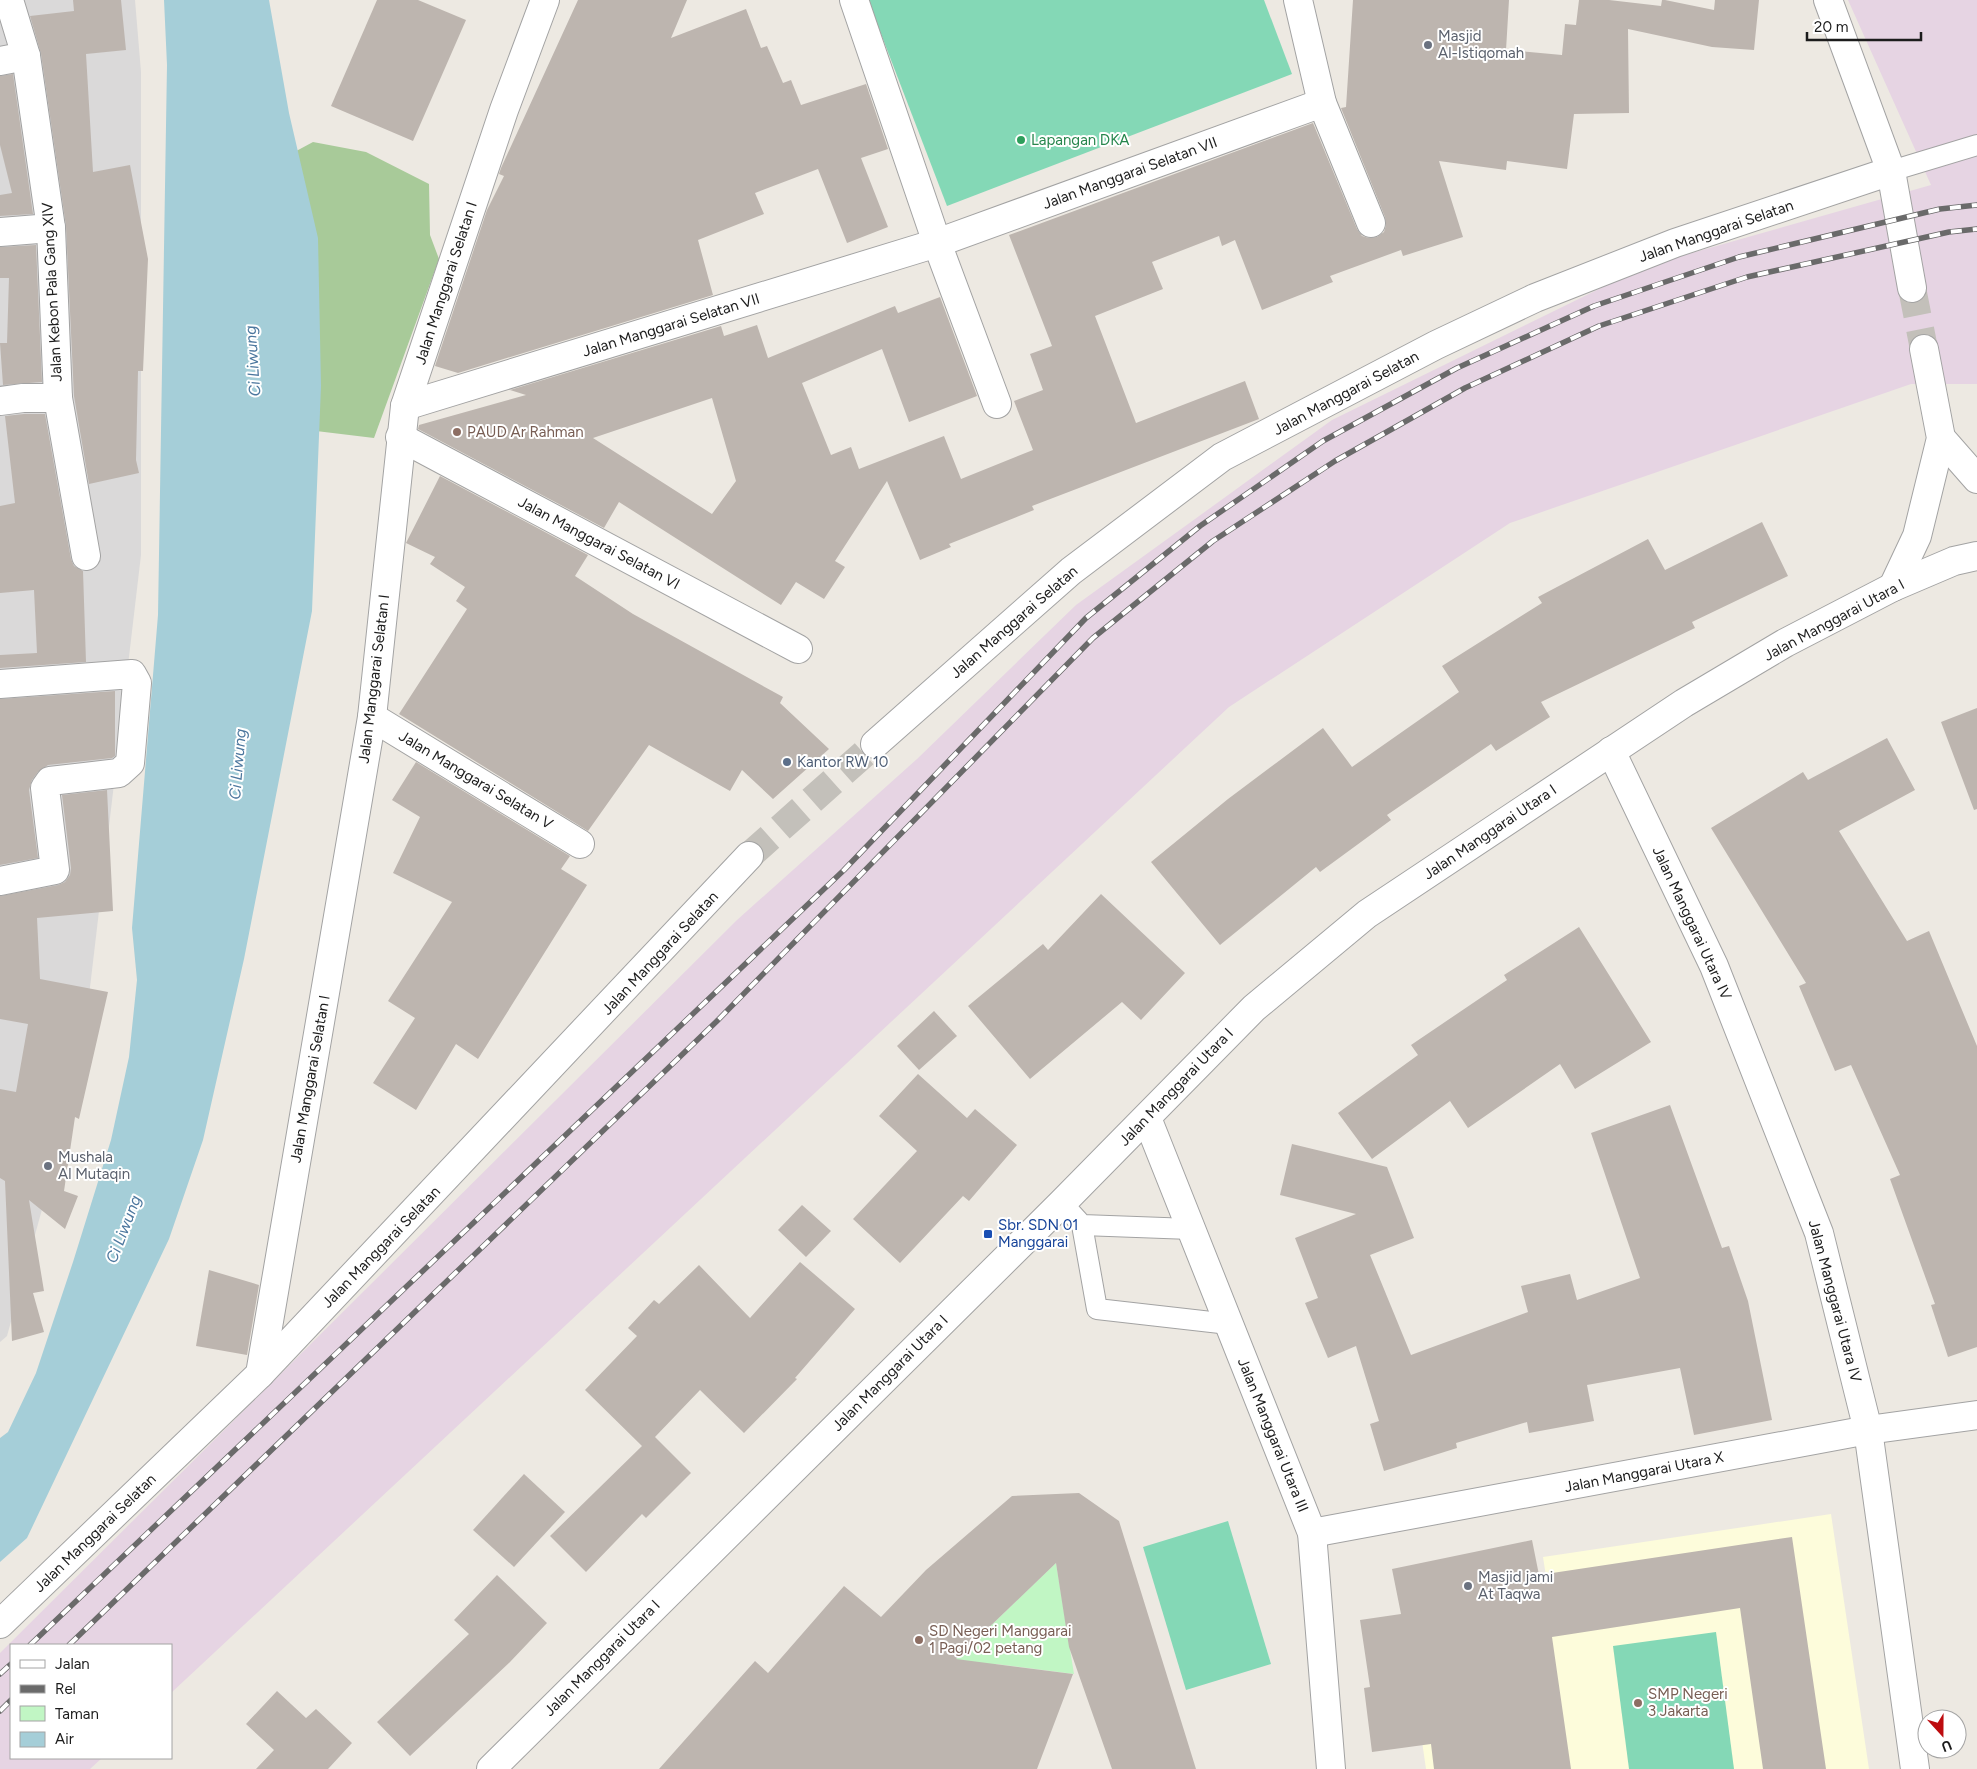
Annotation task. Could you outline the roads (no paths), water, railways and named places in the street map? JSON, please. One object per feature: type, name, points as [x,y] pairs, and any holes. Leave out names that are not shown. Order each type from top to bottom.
[{"type":"street","name":"Jalan Kebon Pala Gang XIV","points":[[9,0],[26,56],[51,228],[58,398],[86,556]]},
{"type":"street","name":"Jalan Manggarai Selatan I","points":[[260,1374],[372,717],[400,437],[405,406],[504,110],[545,0]]},
{"type":"street","points":[[854,0],[937,243],[997,404]]},
{"type":"street","points":[[1298,0],[1322,103],[1372,223]]},
{"type":"street","points":[[1828,0],[1891,171],[1912,288]]},
{"type":"street","points":[[0,61],[26,56]]},
{"type":"street","name":"Jalan Manggarai Selatan VII","points":[[405,406],[937,243],[1322,103]]},
{"type":"street","name":"Jalan Manggarai Selatan","points":[[875,744],[1071,570],[1222,457],[1436,345],[1535,298],[1675,243],[1891,171]]},
{"type":"street","points":[[0,232],[51,228]]},
{"type":"street","points":[[1892,587],[1917,536],[1941,438],[1924,350]]},
{"type":"street","points":[[0,401],[23,398],[58,398]]},
{"type":"street","name":"Jalan Manggarai Selatan VI","points":[[400,437],[798,649]]},
{"type":"street","points":[[1941,438],[1977,479]]},
{"type":"street","name":"Jalan Manggarai Utara I","points":[[491,1769],[1062,1203],[1254,1008],[1367,914],[1684,703],[1786,643],[1892,587],[1954,561],[1977,556]]},
{"type":"street","points":[[0,684],[132,674],[137,683],[130,763],[120,773],[50,782],[45,788],[55,870],[0,881]]},
{"type":"street","name":"Jalan Manggarai Selatan V","points":[[372,717],[580,844]]},
{"type":"street","name":"Jalan Manggarai Utara IV","points":[[1611,751],[1714,966],[1815,1224],[1868,1430],[1915,1769]]},
{"type":"street","name":"Jalan Manggarai Selatan","points":[[0,1624],[260,1374],[749,856]]},
{"type":"street","name":"Jalan Manggarai Utara III","points":[[1147,1118],[1312,1533],[1331,1769]]},
{"type":"street","name":"Jalan Manggarai Utara X","points":[[1312,1533],[1868,1430],[1977,1415]]},
{"type":"lane","points":[[1891,171],[1977,145]]},
{"type":"lane","points":[[1062,1203],[1082,1225],[1097,1309],[1229,1324]]},
{"type":"lane","points":[[1082,1225],[1191,1229]]},
{"type":"water","name":"Ci Liwung","points":[[164,0],[269,0],[289,113],[318,238],[321,386],[312,611],[244,959],[203,1140],[169,1239],[27,1538],[0,1562],[0,1438],[8,1432],[36,1373],[111,1140],[129,1057],[137,980],[132,928],[158,615],[167,65]]},
{"type":"tunnel","points":[[1912,288],[1924,349]]},
{"type":"tunnel","points":[[749,856],[875,744]]},
{"type":"railway","points":[[31,1644],[844,870],[1086,618],[1200,526],[1323,441],[1457,368],[1594,306],[1739,257],[1940,209],[1977,205]]},
{"type":"railway","points":[[70,1644],[717,1021],[1093,638],[1213,541],[1335,461],[1465,388],[1599,326],[1747,277],[1949,232],[1977,229]]},
{"type":"railway","points":[[0,1674],[10,1665]]},
{"type":"railway","points":[[0,1711],[10,1701]]},
{"type":"place","name":"Masjid Al-Istiqomah","points":[[1428,45]]},
{"type":"place","name":"Lapangan DKA","points":[[1021,140]]},
{"type":"place","name":"PAUD Ar Rahman","points":[[457,432]]},
{"type":"place","name":"Kantor RW 10","points":[[787,762]]},
{"type":"place","name":"Mushala Al Mutaqin","points":[[48,1166]]},
{"type":"place","name":"Sbr. SDN 01 Manggarai","points":[[988,1234]]},
{"type":"place","name":"Masjid jami At Taqwa","points":[[1468,1586]]},
{"type":"place","name":"SD Negeri Manggarai 1 Pagi/02 petang","points":[[919,1640]]},
{"type":"place","name":"SMP Negeri 3 Jakarta","points":[[1638,1703]]}]
